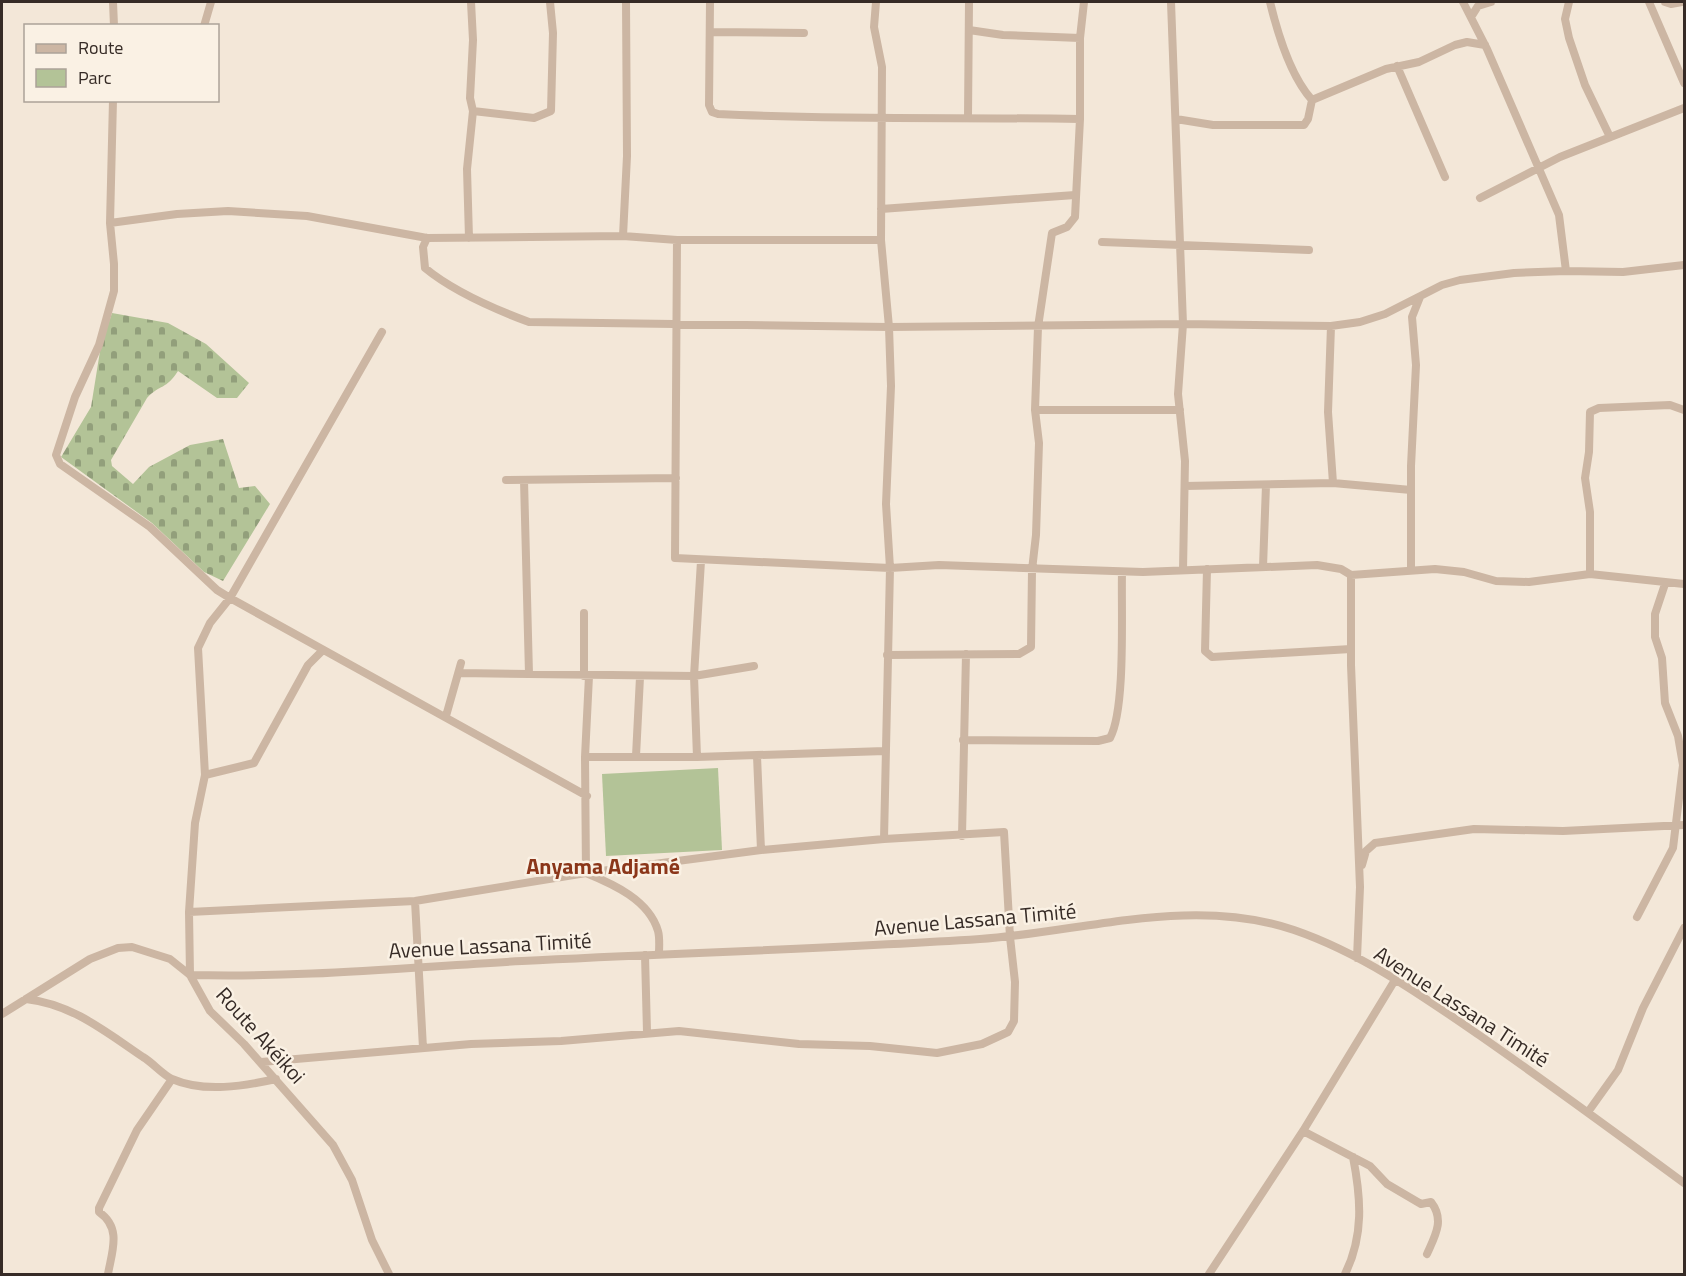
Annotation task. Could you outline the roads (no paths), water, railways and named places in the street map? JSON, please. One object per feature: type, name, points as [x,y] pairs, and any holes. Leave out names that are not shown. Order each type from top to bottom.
[{"type":"street","points":[[113,2],[114,24]]},
{"type":"street","points":[[205,24],[211,2]]},
{"type":"street","points":[[469,238],[467,169],[473,111],[470,98],[473,40],[471,2]]},
{"type":"street","points":[[473,111],[534,118],[551,111],[553,33],[550,2]]},
{"type":"street","points":[[623,236],[627,156],[626,2]]},
{"type":"street","points":[[710,2],[709,105],[712,112],[770,117],[881,120],[968,117],[1080,119]]},
{"type":"street","points":[[876,2],[874,27],[882,68],[880,240],[890,327],[891,386],[886,504],[890,568],[884,839]]},
{"type":"street","points":[[968,117],[969,2]]},
{"type":"street","points":[[887,655],[1019,654],[1031,647],[1032,570],[1036,535],[1039,443],[1035,410],[1038,327],[1052,233],[1067,227],[1075,218],[1074,195],[1080,155],[1080,38],[1084,2]]},
{"type":"street","points":[[1172,2],[1183,324],[1178,376],[1185,486],[1184,570]]},
{"type":"street","points":[[1176,119],[1213,125],[1304,125],[1308,119],[1312,100],[1298,78],[1275,23],[1270,2]]},
{"type":"street","points":[[1463,2],[1485,45],[1559,214],[1566,271]]},
{"type":"street","points":[[1470,17],[1478,6],[1491,2]]},
{"type":"street","points":[[1563,2],[1567,11]]},
{"type":"street","points":[[1569,2],[1565,19],[1579,69],[1610,137]]},
{"type":"street","points":[[1649,2],[1684,83]]},
{"type":"street","points":[[1665,2],[1671,4],[1682,2]]},
{"type":"street","points":[[969,30],[1003,35],[1080,38]]},
{"type":"street","points":[[710,32],[804,33]]},
{"type":"street","points":[[1312,100],[1397,66],[1419,62],[1455,45],[1467,42],[1485,45]]},
{"type":"street","points":[[1397,66],[1445,177]]},
{"type":"street","points":[[113,102],[110,223],[114,291],[106,322],[90,367],[75,397],[56,455],[60,464],[150,527],[217,590],[322,651],[446,716],[587,796]]},
{"type":"street","points":[[1480,198],[1560,158],[1684,108]]},
{"type":"street","points":[[881,209],[1074,195]]},
{"type":"street","points":[[110,223],[177,214],[228,212],[307,216],[427,238],[623,236],[677,240],[880,240]]},
{"type":"street","points":[[427,238],[423,247],[425,268],[435,276],[501,311],[530,322],[890,327],[1183,324],[1331,326],[1360,322],[1385,314],[1442,285],[1469,278],[1566,271],[1623,272],[1684,265]]},
{"type":"street","points":[[677,240],[675,558],[890,568],[939,565],[1122,572],[1330,566],[1351,575],[1411,570],[1451,570],[1496,581],[1529,582],[1590,574],[1665,584],[1684,584]]},
{"type":"street","points":[[1102,242],[1179,247],[1308,250]]},
{"type":"street","points":[[1411,570],[1411,490],[1416,364],[1412,317],[1420,296]]},
{"type":"street","points":[[1331,326],[1328,404],[1333,483]]},
{"type":"street","points":[[190,975],[189,883],[195,822],[205,775],[198,648],[210,624],[230,598],[382,332]]},
{"type":"street","points":[[1590,574],[1590,512],[1585,478],[1589,452],[1590,412],[1599,408],[1670,405],[1684,410]]},
{"type":"street","points":[[1035,410],[1180,410]]},
{"type":"street","points":[[506,480],[676,478]]},
{"type":"street","points":[[524,480],[529,674]]},
{"type":"street","points":[[1185,486],[1333,483],[1411,490]]},
{"type":"street","points":[[1263,567],[1266,485]]},
{"type":"street","points":[[697,757],[694,676],[701,561]]},
{"type":"street","points":[[1207,569],[1205,651],[1208,655],[1212,657],[1351,649]]},
{"type":"street","points":[[963,740],[1098,741],[1110,738],[1114,731],[1119,702],[1122,572]]},
{"type":"street","points":[[1351,575],[1351,649],[1360,874],[1360,926],[1357,958]]},
{"type":"street","points":[[1637,917],[1673,848],[1680,825],[1683,765],[1678,736],[1665,704],[1662,658],[1655,637],[1655,614],[1665,584]]},
{"type":"street","points":[[584,613],[586,873]]},
{"type":"street","points":[[205,775],[254,763],[308,665],[322,651]]},
{"type":"street","points":[[962,836],[966,654]]},
{"type":"street","points":[[446,716],[461,663]]},
{"type":"street","points":[[459,673],[694,676],[754,666]]},
{"type":"street","points":[[636,756],[640,677]]},
{"type":"street","points":[[585,758],[757,756],[885,751]]},
{"type":"street","points":[[757,756],[761,850]]},
{"type":"street","points":[[1360,874],[1369,847],[1383,841],[1474,829],[1563,831],[1680,825]]},
{"type":"street","points":[[189,912],[415,901],[586,873],[761,850],[884,839],[1004,832],[1015,982],[1013,1026],[1001,1036],[982,1044],[937,1053],[870,1046],[799,1044],[679,1031],[561,1041],[423,1048],[261,1062]]},
{"type":"street","points":[[586,873],[614,885],[647,912],[658,931],[659,954]]},
{"type":"street","points":[[415,901],[423,1048]]},
{"type":"street","name":"Avenue Lassana Timité","points":[[190,975],[267,977],[659,954],[1010,937],[1145,917],[1207,916],[1254,920],[1293,929],[1357,958],[1395,980],[1429,1001],[1588,1112],[1684,1183]]},
{"type":"street","points":[[1588,1112],[1618,1070],[1643,1008],[1684,928]]},
{"type":"street","name":"Route Akéikoi","points":[[2,1014],[90,958],[118,948],[132,947],[162,954],[190,975],[210,1011],[261,1062],[322,1131],[343,1162],[372,1240],[388,1275]]},
{"type":"street","points":[[645,955],[647,1032]]},
{"type":"street","points":[[1209,1275],[1303,1131],[1395,980]]},
{"type":"street","points":[[26,999],[54,1004],[84,1016],[172,1079],[208,1086],[245,1086],[276,1079]]},
{"type":"street","points":[[108,1275],[114,1227],[110,1219],[99,1212],[99,1208],[137,1130],[172,1079]]},
{"type":"street","points":[[1303,1131],[1370,1166],[1387,1184],[1421,1204],[1431,1202],[1437,1212],[1439,1223],[1427,1254]]},
{"type":"street","points":[[1345,1275],[1356,1252],[1361,1221],[1353,1157]]},
{"type":"district","name":"Anyama Adjamé","points":[[603,866]]}]
